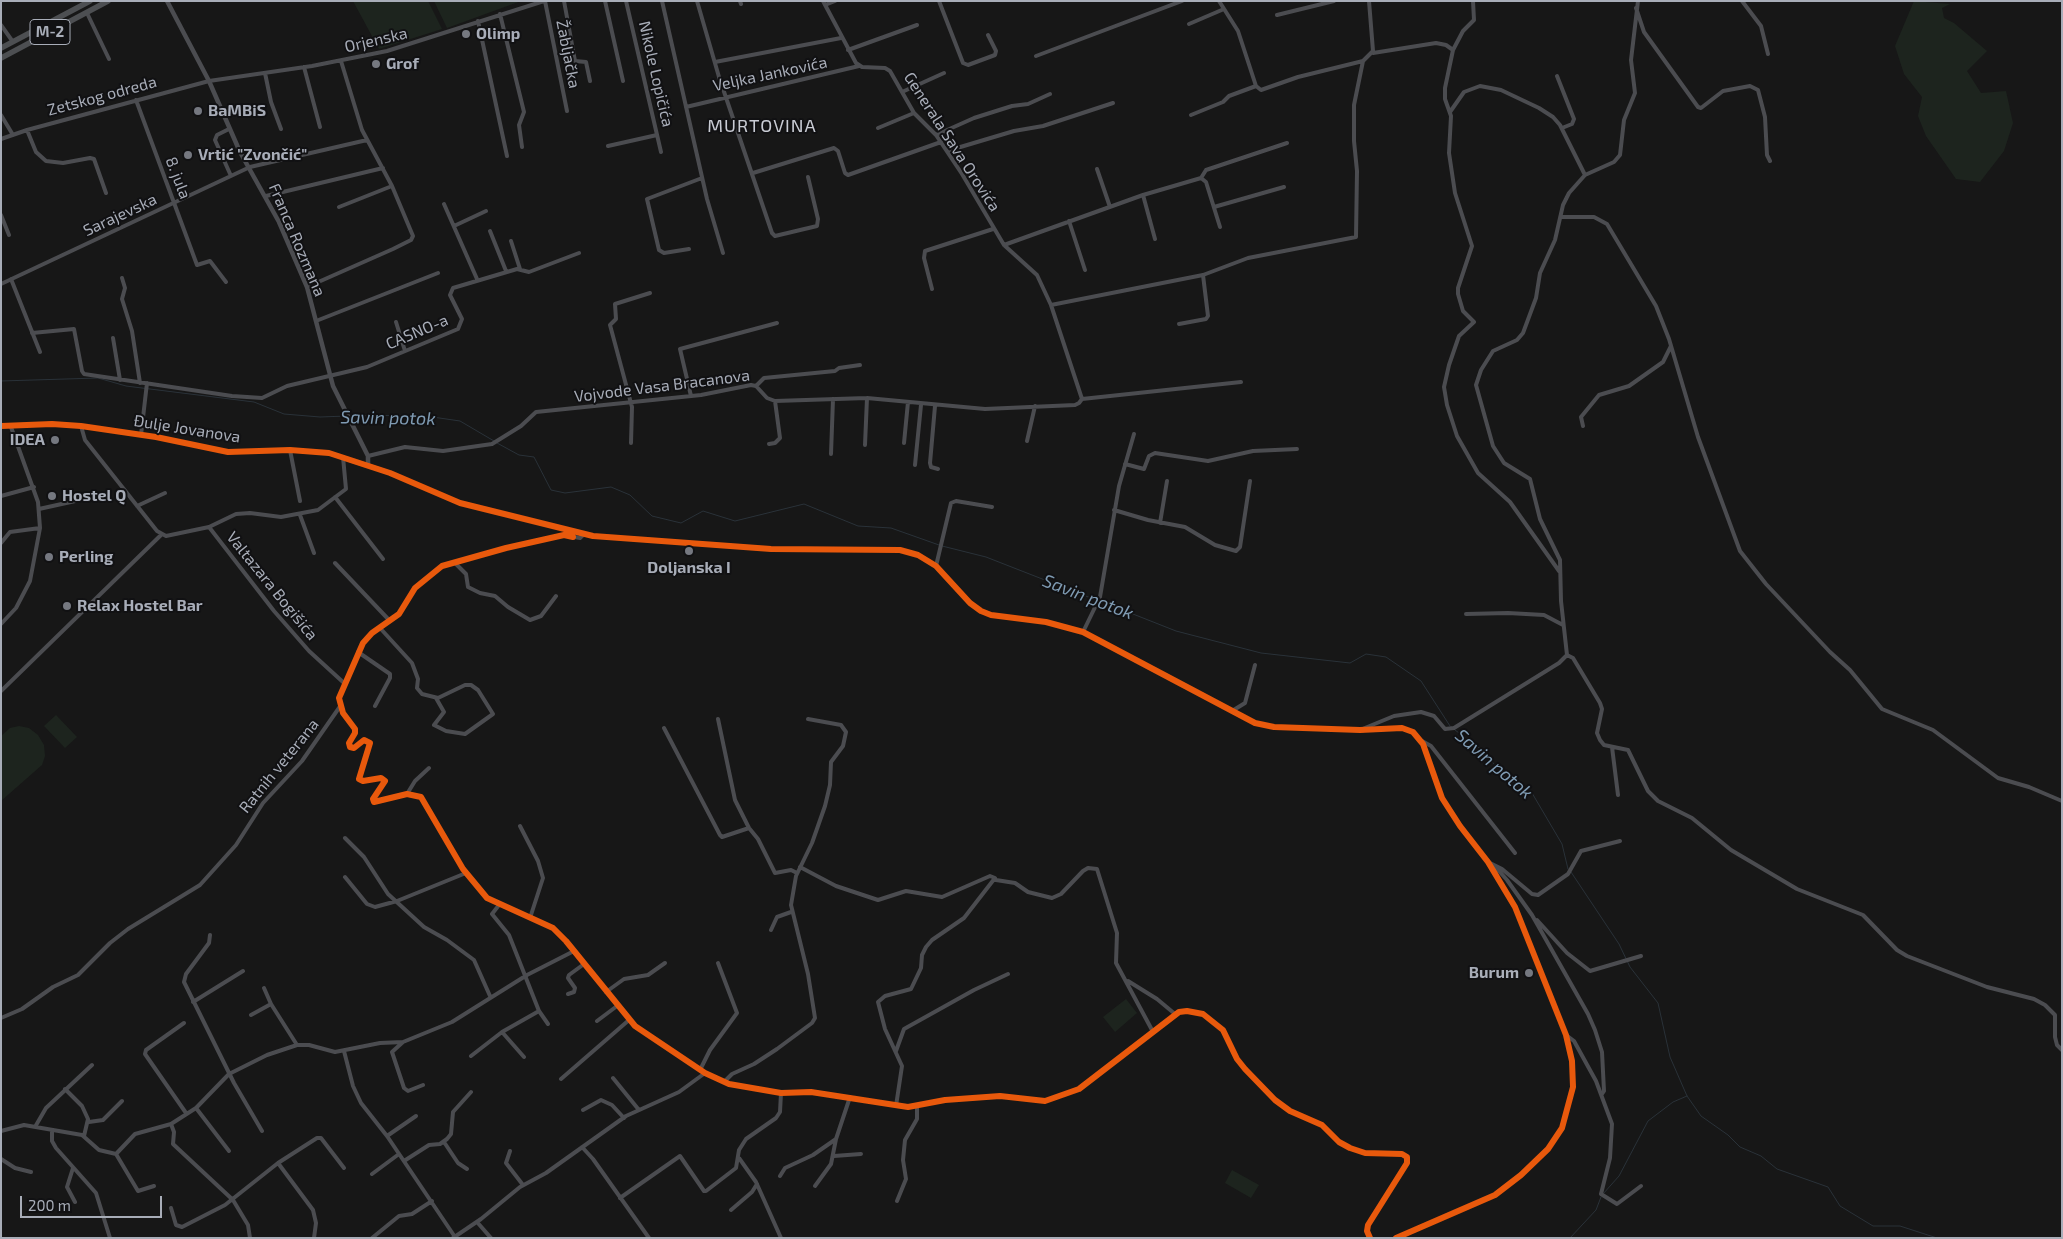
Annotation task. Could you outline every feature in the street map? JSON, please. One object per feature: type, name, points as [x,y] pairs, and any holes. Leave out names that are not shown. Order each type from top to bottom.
[{"type":"main road","name":"M-2","points":[[1,48],[90,1]]},
{"type":"main road","name":"M-2","points":[[1,58],[108,1]]},
{"type":"street","name":"Orjenska","points":[[209,81],[341,61],[404,47],[478,21],[544,1]]},
{"type":"street","name":"Žabljačka","points":[[544,1],[567,111]]},
{"type":"street","points":[[564,1],[575,61],[586,62],[590,81]]},
{"type":"street","points":[[604,1],[623,82]]},
{"type":"street","name":"Nikole Lopičića","points":[[626,1],[661,152]]},
{"type":"street","points":[[662,1],[702,178],[723,254]]},
{"type":"street","points":[[697,1],[726,96],[772,232],[778,237],[817,226],[818,219],[808,176]]},
{"type":"street","points":[[835,1],[824,3],[848,50],[859,66]]},
{"type":"street","points":[[939,1],[963,63],[968,65],[995,55],[996,51],[988,35]]},
{"type":"street","points":[[1036,56],[1182,1]]},
{"type":"street","points":[[1219,1],[1240,36],[1256,86],[1261,90],[1298,77],[1363,61],[1373,53],[1436,43],[1446,44],[1453,50]]},
{"type":"street","points":[[1277,15],[1334,1]]},
{"type":"street","points":[[1369,1],[1373,53]]},
{"type":"street","points":[[1473,1],[1474,20],[1463,31],[1453,50],[1445,88],[1445,99],[1450,112],[1449,147],[1451,171],[1472,246],[1460,281],[1458,294],[1463,311],[1474,322],[1459,336],[1444,387],[1448,412],[1457,436],[1478,473],[1510,502],[1559,571]]},
{"type":"street","points":[[1360,730],[1394,716],[1421,712],[1431,714],[1443,728],[1452,729],[1563,660],[1567,655],[1559,571],[1560,560],[1540,519],[1530,479],[1510,468],[1498,456],[1493,446],[1476,385],[1481,370],[1493,351],[1517,340],[1522,334],[1536,298],[1540,273],[1556,240],[1569,193],[1585,175],[1614,162],[1620,155],[1624,120],[1635,92],[1631,60],[1638,1]]},
{"type":"street","points":[[1742,1],[1761,26],[1768,54]]},
{"type":"street","name":"Franca Rozmana","points":[[169,2],[209,81],[229,129],[266,196],[307,287],[330,377],[368,456],[368,465]]},
{"type":"street","points":[[1636,8],[1644,32],[1698,107],[1701,108],[1723,91],[1750,86],[1758,90],[1765,117],[1767,155],[1770,161]]},
{"type":"street","points":[[1189,24],[1224,9]]},
{"type":"street","points":[[87,12],[109,59]]},
{"type":"street","points":[[500,14],[524,112],[519,125],[522,147]]},
{"type":"street","points":[[478,21],[507,156]]},
{"type":"street","points":[[1,24],[13,42]]},
{"type":"street","points":[[848,50],[918,25]]},
{"type":"street","points":[[715,62],[842,38]]},
{"type":"street","points":[[307,287],[412,238],[413,233],[392,186],[367,140],[357,116],[341,61]]},
{"type":"street","points":[[1051,305],[1203,275],[1248,258],[1356,237],[1357,157],[1354,121],[1363,61]]},
{"type":"street","name":"Veljka Jankovića","points":[[686,107],[859,66]]},
{"type":"street","name":"Generala Sava Orovića","points":[[859,66],[889,69],[914,113],[941,142],[985,211],[993,229],[1004,246],[1037,275],[1051,305],[1082,398]]},
{"type":"street","points":[[304,67],[320,127]]},
{"type":"street","points":[[265,73],[271,102],[281,129]]},
{"type":"street","points":[[902,92],[944,73]]},
{"type":"street","points":[[1557,76],[1574,119],[1572,124],[1562,128]]},
{"type":"street","name":"Zetskog odreda","points":[[1,139],[27,130],[209,81]]},
{"type":"street","points":[[1190,116],[1223,102],[1229,96],[1256,86]]},
{"type":"street","points":[[1450,112],[1466,91],[1480,86],[1492,87],[1539,108],[1553,117],[1562,128],[1585,175]]},
{"type":"street","points":[[936,135],[974,118],[1012,106],[1028,104],[1050,94]]},
{"type":"street","name":"8. jula","points":[[136,100],[197,265],[210,261],[214,270],[226,282]]},
{"type":"street","points":[[946,151],[1043,126],[1113,103]]},
{"type":"street","points":[[878,128],[914,113]]},
{"type":"street","points":[[1,115],[13,135]]},
{"type":"street","points":[[229,129],[217,135],[215,140],[231,176]]},
{"type":"street","points":[[27,130],[36,152],[46,161],[63,163],[94,159],[106,194]]},
{"type":"street","points":[[608,146],[657,135]]},
{"type":"street","name":"Sarajevska","points":[[1,284],[250,167],[367,140]]},
{"type":"street","points":[[753,173],[834,148],[838,151],[844,173],[848,175],[941,142]]},
{"type":"street","points":[[1004,246],[1143,195],[1201,178],[1206,170],[1287,143]]},
{"type":"street","points":[[266,196],[383,168]]},
{"type":"street","points":[[1097,169],[1110,207]]},
{"type":"street","points":[[689,249],[664,253],[659,250],[647,199],[702,178]]},
{"type":"street","points":[[1201,178],[1206,180],[1220,227]]},
{"type":"street","points":[[339,207],[392,186]]},
{"type":"street","points":[[1214,207],[1284,187]]},
{"type":"street","points":[[1143,195],[1155,239]]},
{"type":"street","points":[[444,204],[477,280]]},
{"type":"street","points":[[454,226],[486,211]]},
{"type":"street","points":[[1,215],[9,235]]},
{"type":"street","points":[[1561,217],[1594,217],[1607,224],[1656,306],[1671,346],[1698,437],[1740,551],[1766,584],[1830,652],[1850,670],[1882,709],[1933,730],[1998,778],[2029,787],[2062,801]]},
{"type":"street","points":[[1069,221],[1085,270]]},
{"type":"street","points":[[932,289],[924,258],[925,251],[993,229]]},
{"type":"street","points":[[490,231],[506,271]]},
{"type":"street","points":[[511,241],[520,269]]},
{"type":"street","name":"CASNO-a","points":[[32,333],[74,329],[83,373],[140,383],[146,387],[257,399],[271,395],[283,387],[367,367],[460,327],[462,319],[450,292],[454,287],[506,271],[520,269],[529,272],[579,253]]},
{"type":"street","points":[[316,321],[438,273]]},
{"type":"street","points":[[1179,324],[1206,319],[1208,316],[1203,275]]},
{"type":"street","points":[[122,278],[125,288],[122,299],[132,331],[140,383]]},
{"type":"street","points":[[12,279],[40,352]]},
{"type":"street","points":[[632,443],[630,403],[610,324],[616,320],[614,304],[650,293]]},
{"type":"street","points":[[396,322],[405,351]]},
{"type":"street","points":[[691,396],[680,348],[776,323]]},
{"type":"street","points":[[113,338],[120,380]]},
{"type":"street","points":[[1583,426],[1581,422],[1585,410],[1599,395],[1629,386],[1663,362],[1671,346]]},
{"type":"street","points":[[756,386],[764,378],[835,371],[839,368],[860,365]]},
{"type":"street","points":[[770,444],[780,438],[775,401],[867,398],[921,405],[980,409],[1077,404],[1082,398],[1241,382]]},
{"type":"street","name":"Vojvode Vasa Bracanova","points":[[368,456],[405,447],[443,451],[492,444],[521,426],[534,413],[691,396],[756,386],[767,398],[775,401]]},
{"type":"street","points":[[141,435],[146,387]]},
{"type":"street","points":[[865,446],[867,398]]},
{"type":"street","points":[[831,454],[833,399]]},
{"type":"street","points":[[904,443],[908,402]]},
{"type":"street","points":[[915,465],[921,405]]},
{"type":"street","points":[[935,406],[930,463],[931,467],[938,469]]},
{"type":"street","points":[[1028,442],[1035,406]]},
{"type":"street","name":"Đulje Jovanova","points":[[1,426],[52,424],[81,426],[141,435],[228,452],[317,451],[368,465],[460,503],[584,534],[623,540],[771,549],[894,549],[918,555],[936,566],[970,603],[980,611],[991,615],[1046,622],[1084,632],[1171,676],[1232,712],[1265,726],[1360,730],[1406,729],[1422,741]]},
{"type":"street","points":[[1,624],[16,608],[30,581],[40,528],[39,509],[34,487],[11,426]]},
{"type":"street","points":[[2,690],[161,535],[85,440],[81,426]]},
{"type":"street","points":[[1084,632],[1100,597],[1114,510],[1134,434]]},
{"type":"street","points":[[1125,464],[1144,470],[1149,456],[1155,453],[1208,461],[1254,452],[1297,449]]},
{"type":"street","points":[[290,450],[300,501]]},
{"type":"street","points":[[209,527],[236,514],[250,513],[281,517],[300,515],[318,510],[346,489],[343,457]]},
{"type":"street","points":[[1160,523],[1167,481]]},
{"type":"street","points":[[1114,510],[1160,523],[1185,527],[1220,547],[1238,551],[1250,481]]},
{"type":"street","points":[[1,496],[34,487]]},
{"type":"street","points":[[137,506],[166,493]]},
{"type":"street","points":[[39,509],[98,496]]},
{"type":"street","points":[[335,497],[382,559]]},
{"type":"street","points":[[936,566],[951,502],[956,501],[992,507]]},
{"type":"street","points":[[300,515],[314,553]]},
{"type":"street","name":"Valtazara Bogišića","points":[[161,535],[169,536],[209,527],[274,611],[308,651],[344,683]]},
{"type":"street","points":[[1,543],[10,532],[40,528]]},
{"type":"street","name":"Ratnih veterana","points":[[1,1018],[22,1009],[53,987],[78,975],[107,946],[128,929],[200,885],[236,845],[263,803],[302,761],[340,706],[339,698],[344,683],[358,652],[372,634],[400,614],[410,595],[420,582],[442,566],[454,562],[564,535],[580,538],[584,534]]},
{"type":"street","points":[[454,562],[466,574],[468,588],[495,596],[508,607],[530,620],[541,616],[556,596]]},
{"type":"street","points":[[334,563],[390,621]]},
{"type":"street","points":[[1466,614],[1508,613],[1544,616],[1563,624]]},
{"type":"street","points":[[380,628],[412,663],[418,679],[417,688],[420,692],[436,698],[444,712],[434,725],[446,731],[465,734],[493,714],[478,690],[471,686],[465,686],[436,698]]},
{"type":"street","points":[[358,652],[390,674],[390,678],[375,706]]},
{"type":"street","points":[[1567,655],[1574,658],[1600,703],[1602,709],[1597,733],[1604,745],[1628,750],[1648,790],[1658,801],[1692,818],[1731,850],[1797,889],[1863,915],[1897,950],[1907,956],[1987,987],[2034,999],[2045,1005],[2055,1015],[2054,1037],[2057,1045],[2062,1050]]},
{"type":"street","points":[[1232,712],[1244,703],[1256,665]]},
{"type":"street","points":[[340,706],[355,729],[355,734],[349,743],[350,747],[354,748],[364,740],[370,743],[359,779],[363,781],[381,778],[385,781],[373,799],[374,802],[407,794],[417,795],[423,800],[466,873],[487,898],[553,928],[574,951],[629,1020],[642,1032],[705,1073],[724,1082],[781,1093],[811,1092],[896,1106],[918,1106],[945,1100],[1000,1096],[1045,1101],[1063,1097],[1079,1089],[1135,1047],[1152,1030],[1175,1014],[1187,1011],[1203,1014],[1223,1030],[1237,1059],[1275,1100],[1290,1111],[1322,1125],[1339,1142],[1365,1153],[1395,1153],[1407,1157],[1407,1162],[1368,1225],[1367,1231],[1370,1238]]},
{"type":"street","points":[[718,719],[735,800],[749,828],[775,872],[793,870],[797,872]]},
{"type":"street","points":[[724,1082],[732,1074],[760,1060],[814,1021],[816,1013],[808,974],[791,912],[797,872],[812,843],[825,806],[830,785],[831,762],[846,738],[845,728],[842,725],[808,719]]},
{"type":"street","points":[[664,728],[720,835],[749,828]]},
{"type":"street","points":[[1422,741],[1431,746],[1515,853]]},
{"type":"street","points":[[1396,1238],[1495,1194],[1521,1175],[1548,1149],[1562,1128],[1571,1102],[1573,1072],[1566,1035],[1519,917],[1492,868],[1442,798],[1422,741]]},
{"type":"street","points":[[1612,747],[1618,795]]},
{"type":"street","points":[[407,794],[415,781],[429,768]]},
{"type":"street","points":[[520,826],[538,861],[543,878],[530,918]]},
{"type":"street","points":[[345,838],[364,857],[388,894],[424,927],[470,956],[490,996]]},
{"type":"street","points":[[1488,862],[1502,868],[1536,895],[1569,872],[1582,850],[1620,841]]},
{"type":"street","points":[[800,867],[836,886],[878,900],[906,891],[942,897],[990,876],[995,877],[996,880],[1015,883],[1028,892],[1052,898],[1062,894],[1083,871],[1088,868],[1097,869],[1117,933],[1116,963],[1152,1030]]},
{"type":"street","points":[[1492,868],[1499,871],[1507,880],[1532,915],[1588,1014],[1602,1052],[1604,1091],[1602,1094]]},
{"type":"street","points":[[345,877],[369,906],[384,906],[466,873]]},
{"type":"street","points":[[896,1106],[902,1066],[885,1029],[878,1002],[885,996],[911,989],[921,968],[922,955],[926,947],[932,940],[964,918],[996,880]]},
{"type":"street","points":[[499,905],[492,914],[508,935],[527,975],[540,1011],[548,1024]]},
{"type":"street","points":[[771,930],[776,917],[791,912]]},
{"type":"street","points":[[1532,915],[1567,953],[1593,972],[1628,962],[1640,956]]},
{"type":"street","points":[[210,935],[204,951],[184,978],[184,982],[229,1074],[262,1131]]},
{"type":"street","points":[[116,1154],[134,1134],[171,1124],[196,1108],[229,1074],[267,1055],[297,1045],[344,1051],[380,1043],[403,1042],[452,1022],[490,996],[574,951]]},
{"type":"street","points":[[606,992],[624,979],[648,975],[666,963]]},
{"type":"street","points":[[700,1070],[710,1050],[737,1013],[720,975],[718,963]]},
{"type":"street","points":[[568,994],[574,992],[575,988],[568,978],[569,975],[584,964]]},
{"type":"street","points":[[193,1002],[243,970]]},
{"type":"street","points":[[896,1051],[904,1030],[974,990],[1008,974]]},
{"type":"street","points":[[1126,980],[1157,999],[1175,1014]]},
{"type":"street","points":[[264,988],[271,1004],[297,1045]]},
{"type":"street","points":[[251,1015],[271,1004]]},
{"type":"street","points":[[597,1021],[617,1006]]},
{"type":"street","points":[[471,1056],[502,1032],[540,1011]]},
{"type":"street","points":[[561,1079],[629,1020]]},
{"type":"street","points":[[184,1023],[146,1050],[146,1054],[186,1113]]},
{"type":"street","points":[[502,1032],[524,1057]]},
{"type":"street","points":[[1566,1035],[1574,1041],[1602,1094],[1612,1124],[1610,1158],[1600,1191],[1602,1196],[1613,1203],[1619,1203],[1642,1186]]},
{"type":"street","points":[[403,1042],[392,1052],[404,1088],[408,1091],[423,1085]]},
{"type":"street","points":[[344,1051],[353,1086],[361,1102],[387,1136],[454,1237],[477,1222],[523,1185],[546,1173],[624,1118],[679,1092],[705,1073]]},
{"type":"street","points":[[35,1127],[46,1108],[92,1064]]},
{"type":"street","points":[[613,1078],[640,1110]]},
{"type":"street","points":[[65,1089],[82,1106],[89,1122],[84,1136]]},
{"type":"street","points":[[404,1161],[429,1145],[444,1142],[451,1134],[453,1112],[472,1092]]},
{"type":"street","points":[[620,1198],[680,1156],[705,1192],[736,1168],[739,1150],[746,1139],[779,1115],[781,1093]]},
{"type":"street","points":[[815,1186],[831,1164],[836,1139],[850,1097]]},
{"type":"street","points":[[583,1110],[601,1100],[612,1105],[624,1118]]},
{"type":"street","points":[[89,1122],[103,1120],[122,1101]]},
{"type":"street","points":[[897,1201],[906,1179],[904,1160],[905,1140],[917,1119],[918,1106]]},
{"type":"street","points":[[196,1108],[229,1151]]},
{"type":"street","points":[[387,1136],[416,1116]]},
{"type":"street","points":[[171,1124],[174,1132],[173,1143],[175,1147],[233,1200],[245,1218],[250,1238]]},
{"type":"street","points":[[1,1131],[18,1126],[35,1127],[84,1136],[99,1150],[116,1154],[138,1192],[154,1186]]},
{"type":"street","points":[[52,1131],[53,1144],[96,1193],[110,1238]]},
{"type":"street","points":[[171,1208],[176,1225],[182,1228],[233,1200],[278,1163],[319,1137],[344,1168]]},
{"type":"street","points":[[780,1176],[785,1168],[813,1155],[836,1139]]},
{"type":"street","points":[[444,1142],[461,1167],[467,1169]]},
{"type":"street","points":[[582,1147],[593,1159],[649,1238]]},
{"type":"street","points":[[510,1151],[506,1163],[523,1185]]},
{"type":"street","points":[[372,1174],[399,1154]]},
{"type":"street","points":[[834,1156],[861,1154]]},
{"type":"street","points":[[739,1158],[756,1182],[781,1238]]},
{"type":"street","points":[[1,1159],[15,1168],[31,1172]]},
{"type":"street","points":[[278,1163],[312,1210],[316,1223],[314,1238]]},
{"type":"street","points":[[73,1168],[67,1187],[75,1202]]},
{"type":"street","points":[[731,1210],[752,1192],[756,1182]]},
{"type":"street","points":[[372,1238],[400,1216],[412,1214],[432,1202]]},
{"type":"street","points":[[477,1222],[492,1238]]},
{"type":"shaded area","points":[[353,1],[428,1],[442,29],[379,49]]},
{"type":"shaded area","points":[[434,1],[521,1],[447,28]]},
{"type":"shaded area","points":[[1914,1],[1950,4],[1942,8],[1944,18],[1954,23],[1987,51],[1967,71],[1981,93],[2006,91],[2013,123],[2004,151],[1980,182],[1956,179],[1926,136],[1918,116],[1922,97],[1904,74],[1895,46]]},
{"type":"shaded area","points":[[56,715],[77,737],[65,748],[44,726]]},
{"type":"shaded area","points":[[19,726],[29,728],[38,735],[44,745],[45,756],[42,765],[1,801],[1,736],[10,728]]},
{"type":"shaded area","points":[[1126,999],[1137,1013],[1115,1032],[1103,1017]]},
{"type":"shaded area","points":[[1232,1170],[1259,1185],[1251,1198],[1225,1183]]},
{"type":"waterway","name":"Savin potok","points":[[1,381],[98,378],[126,386],[254,402],[284,414],[320,417],[347,416]]},
{"type":"waterway","name":"Savin potok","points":[[351,416],[419,415],[460,421],[494,441]]},
{"type":"waterway","name":"Savin potok","points":[[497,443],[519,455],[534,457],[551,490],[565,493],[611,487],[630,495],[652,516],[681,523],[703,511],[735,521],[804,504],[858,526],[891,528],[939,545]]},
{"type":"waterway","name":"Savin potok","points":[[942,546],[986,557],[1096,600]]},
{"type":"waterway","name":"Savin potok","points":[[1100,601],[1176,631],[1261,653],[1350,663],[1366,654],[1386,657],[1421,681],[1450,726]]},
{"type":"waterway","name":"Savin potok","points":[[1455,730],[1482,750],[1506,778],[1532,793],[1562,844],[1568,869]]},
{"type":"waterway","name":"Savin potok","points":[[1571,872],[1619,944],[1630,967],[1658,1003],[1670,1057],[1687,1096],[1701,1116],[1728,1135],[1740,1147],[1761,1156],[1777,1169],[1828,1187],[1840,1206],[1873,1226],[1900,1226],[1937,1238]]},
{"type":"waterway","points":[[1603,1194],[1619,1176],[1648,1121],[1673,1102],[1687,1096]]},
{"type":"waterway","points":[[1570,1238],[1596,1210],[1601,1197]]},
{"type":"cycle path","points":[[1,426],[52,424],[81,426],[156,437],[228,452],[290,450],[329,453],[390,473],[460,503],[593,536],[771,549],[900,550],[918,555],[936,566],[970,603],[981,611],[991,615],[1046,622],[1083,632],[1255,723],[1274,727],[1360,730],[1402,728],[1413,732],[1423,744],[1442,798],[1460,826],[1488,862],[1515,907],[1566,1035],[1572,1061],[1573,1087],[1562,1128],[1548,1149],[1521,1175],[1495,1195],[1396,1238]]},
{"type":"cycle path","points":[[573,537],[564,535],[506,548],[442,566],[415,588],[399,614],[372,633],[363,643],[339,698],[343,713],[355,729],[355,733],[349,743],[350,747],[354,748],[364,740],[370,743],[359,779],[363,781],[381,778],[385,781],[373,799],[374,802],[407,794],[421,797],[463,869],[487,898],[553,928],[566,941],[635,1026],[705,1073],[729,1084],[781,1093],[811,1092],[908,1107],[945,1100],[1000,1096],[1045,1101],[1079,1089],[1179,1012],[1187,1011],[1203,1014],[1223,1030],[1237,1059],[1245,1069],[1275,1100],[1290,1111],[1322,1125],[1339,1142],[1350,1148],[1365,1153],[1402,1154],[1407,1157],[1407,1163],[1368,1225],[1367,1231],[1370,1238]]},
{"type":"place","name":"Olimp","points":[[466,34]]},
{"type":"place","name":"Grof","points":[[376,64]]},
{"type":"place","name":"BaMBiS","points":[[198,111]]},
{"type":"place","name":"Vrtić \"Zvončić\"","points":[[188,155]]},
{"type":"place","name":"IDEA","points":[[55,440]]},
{"type":"place","name":"Hostel Q","points":[[52,496]]},
{"type":"place","name":"Doljanska I","points":[[689,551]]},
{"type":"place","name":"Perling","points":[[49,557]]},
{"type":"place","name":"Relax Hostel Bar","points":[[67,606]]},
{"type":"place","name":"Burum","points":[[1529,973]]},
{"type":"district","name":"MURTOVINA","points":[[762,126]]}]
